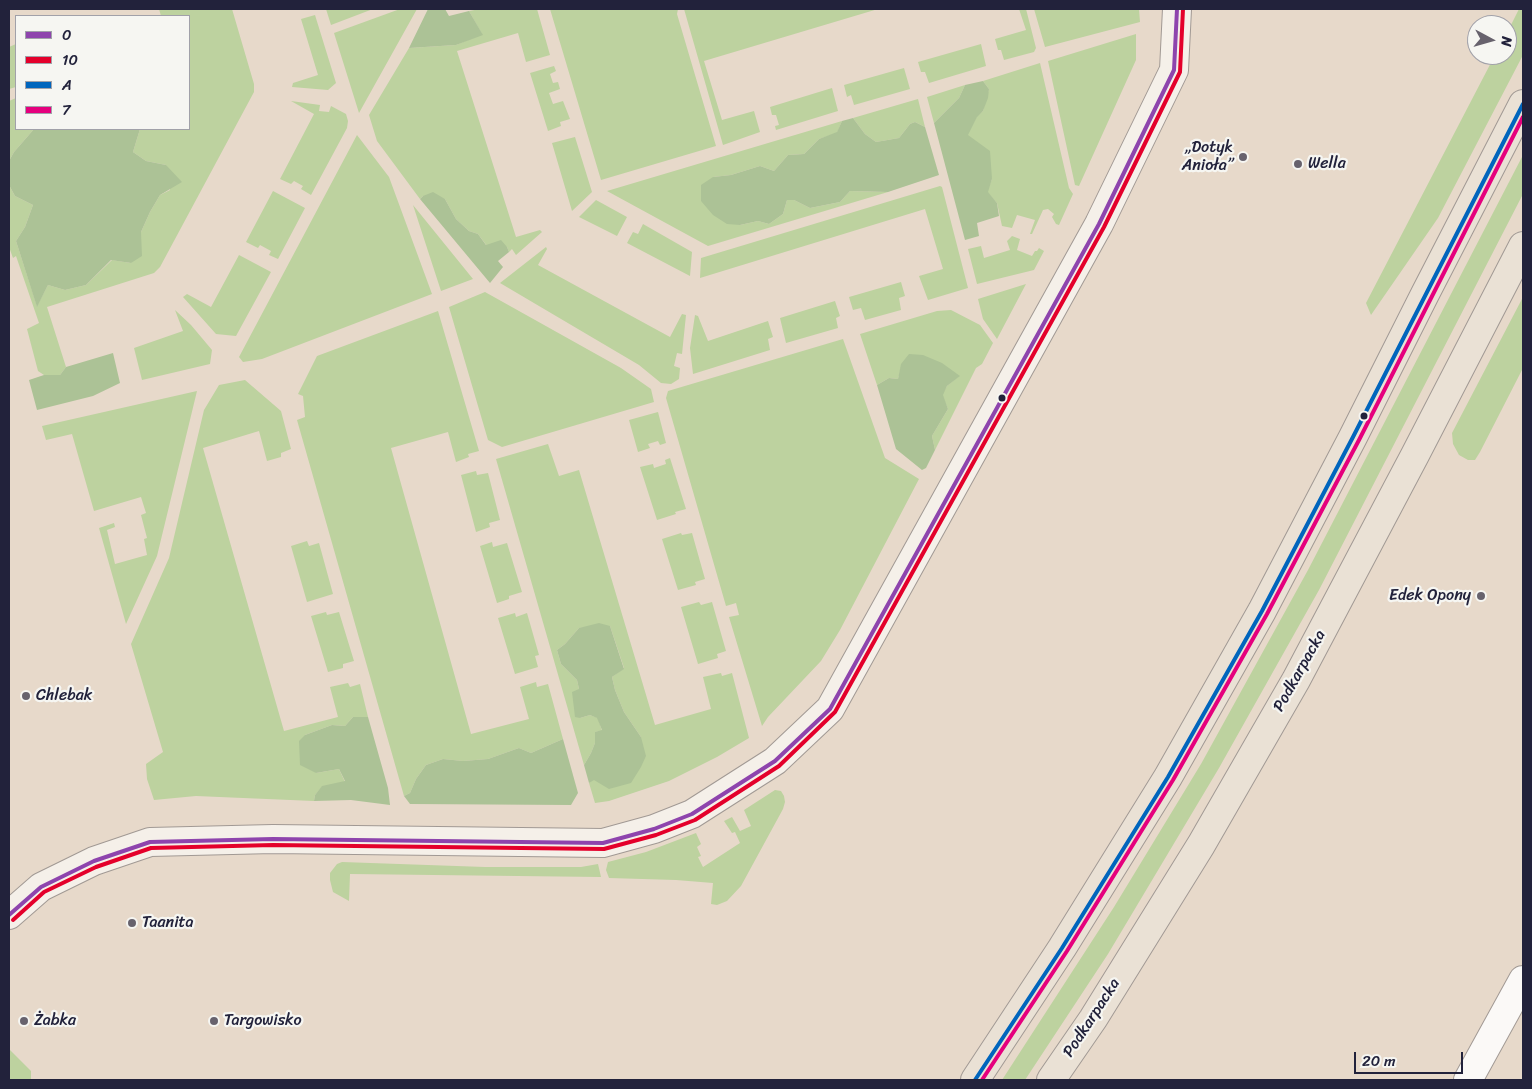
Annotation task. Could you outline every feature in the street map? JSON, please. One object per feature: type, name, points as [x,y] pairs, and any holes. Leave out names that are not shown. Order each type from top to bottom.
[{"type":"main road","points":[[975,1080],[1062,948],[1168,777],[1262,611],[1354,437],[1523,104]]},
{"type":"main road","name":"Podkarpacka","points":[[1051,1080],[1093,1019],[1202,845],[1296,680],[1523,246]]},
{"type":"street","points":[[9,915],[41,887],[94,861],[150,842],[273,839],[602,844],[654,829],[692,814],[775,761],[830,709],[1099,224],[1174,70],[1177,9]]},
{"type":"street","points":[[1468,1080],[1523,980]]},
{"type":"green space","points":[[159,9],[232,9],[254,84],[254,92],[160,267],[154,273],[47,307],[66,367],[60,375],[44,375],[38,371],[27,329],[39,323],[16,256],[13,258],[9,247],[9,185],[15,196],[33,205],[25,227],[16,241],[37,306],[48,285],[65,290],[86,285],[112,260],[131,263],[150,212],[160,195],[170,190],[166,165],[146,161],[133,152],[140,130],[190,130],[190,15],[161,15]]},
{"type":"green space","points":[[326,9],[373,9],[331,25]]},
{"type":"green space","points":[[400,9],[417,9],[359,113],[334,33]]},
{"type":"green space","points":[[428,9],[445,9],[449,16],[469,11],[483,35],[456,45],[409,48]]},
{"type":"green space","points":[[480,9],[537,9],[550,55],[526,62],[518,33],[457,51],[516,237],[540,230],[542,232],[516,255],[512,249],[509,252],[507,247],[487,246],[478,234],[469,231],[456,219],[445,199],[423,196],[420,199],[377,141],[369,115],[409,48],[456,45],[482,34],[469,11]]},
{"type":"green space","points":[[550,9],[678,9],[677,14],[716,146],[601,180]]},
{"type":"green space","points":[[684,9],[878,9],[704,61],[722,120],[754,111],[760,132],[723,145]]},
{"type":"green space","points":[[1019,9],[1026,9],[1036,48],[1034,52],[1004,60],[1001,50],[998,50],[995,39],[1026,30]]},
{"type":"green space","points":[[1034,9],[1139,9],[1140,22],[1045,47]]},
{"type":"green space","points":[[1519,9],[1523,9],[1523,55],[1438,218],[1371,315],[1366,303],[1490,65],[1517,65],[1516,15]]},
{"type":"green space","points":[[315,15],[336,83],[328,90],[292,87],[293,83],[318,75],[301,19]]},
{"type":"green space","points":[[1136,34],[1136,60],[1079,186],[1075,185],[1048,61]]},
{"type":"green space","points":[[15,44],[15,87],[9,89],[9,47]]},
{"type":"green space","points":[[981,44],[986,66],[929,83],[925,72],[921,72],[918,62]]},
{"type":"green space","points":[[1040,63],[1069,188],[1073,194],[1059,225],[1056,224],[1052,217],[1054,214],[1048,209],[1043,210],[1032,234],[1030,234],[1035,220],[1017,215],[1012,228],[1002,226],[997,203],[987,192],[992,179],[967,135],[977,116],[983,111],[989,89],[983,81]]},
{"type":"green space","points":[[554,66],[556,71],[550,74],[553,83],[558,82],[560,89],[549,93],[553,104],[563,101],[570,119],[560,122],[561,126],[548,131],[530,73]]},
{"type":"green space","points":[[904,68],[910,89],[854,105],[851,95],[847,97],[844,85]]},
{"type":"green space","points":[[983,81],[989,89],[988,98],[983,111],[977,117],[968,135],[990,151],[992,179],[988,192],[997,203],[999,216],[977,223],[979,236],[965,240],[934,123],[959,98],[965,85]]},
{"type":"green space","points":[[965,85],[959,98],[934,123],[927,97]]},
{"type":"green space","points":[[832,88],[838,111],[776,130],[775,126],[779,125],[776,115],[772,115],[770,107]]},
{"type":"green space","points":[[15,98],[15,130],[33,130],[14,152],[9,161],[9,101]]},
{"type":"green space","points":[[918,99],[925,127],[915,122],[910,124],[899,138],[876,142],[865,134],[853,118]]},
{"type":"green space","points":[[291,101],[320,105],[319,111],[329,112],[331,106],[346,114],[348,121],[347,128],[311,195],[301,189],[303,186],[294,181],[291,184],[280,179],[314,114]]},
{"type":"green space","points":[[853,118],[865,134],[876,142],[899,138],[910,124],[915,122],[925,127],[939,175],[888,192],[850,191],[840,202],[810,208],[794,200],[787,200],[783,214],[769,224],[758,221],[740,225],[727,224],[713,215],[701,201],[701,185],[713,177],[731,175],[760,166],[774,171],[788,155],[804,154],[819,139],[837,132],[842,121]]},
{"type":"green space","points":[[842,121],[837,133],[819,139],[804,154],[788,155],[774,171],[760,166],[731,175],[713,177],[740,225],[758,221],[769,224],[783,214],[787,200],[794,200],[810,208],[840,202],[850,191],[888,192],[708,246],[607,191]]},
{"type":"green space","points":[[33,130],[140,130],[133,152],[146,161],[166,165],[182,182],[160,195],[150,212],[141,232],[142,256],[131,263],[111,260],[86,285],[65,290],[48,285],[37,307],[16,241],[25,227],[33,205],[15,196],[9,185],[9,161],[14,152]]},
{"type":"green space","points":[[357,135],[389,177],[432,294],[262,359],[243,362],[239,357]]},
{"type":"green space","points":[[575,137],[592,192],[572,211],[552,143]]},
{"type":"green space","points":[[1523,155],[1523,194],[1319,590],[1219,768],[1108,954],[1025,1080],[1002,1080],[1114,907],[1201,764],[1308,570]]},
{"type":"green space","points":[[940,186],[942,187],[968,288],[928,300],[919,276],[943,269],[925,209],[700,278],[701,258]]},
{"type":"green space","points":[[273,191],[305,208],[278,259],[269,255],[271,251],[260,245],[258,248],[246,242]]},
{"type":"green space","points":[[433,192],[445,199],[456,219],[469,231],[478,234],[486,245],[501,240],[507,247],[509,252],[498,261],[503,267],[490,283],[420,199]]},
{"type":"green space","points":[[596,200],[627,217],[617,236],[579,217]]},
{"type":"green space","points":[[413,205],[473,279],[441,291]]},
{"type":"green space","points":[[643,224],[692,252],[690,276],[627,243],[633,232],[638,234]]},
{"type":"green space","points":[[1012,236],[1020,239],[1017,250],[1032,256],[1039,248],[1044,251],[1034,270],[977,284],[968,249],[981,246],[984,258],[1010,250],[1007,241]]},
{"type":"green space","points":[[546,247],[547,249],[538,265],[670,337],[682,314],[686,315],[682,354],[677,353],[674,366],[680,368],[679,379],[671,384],[661,383],[639,365],[500,283]]},
{"type":"green space","points":[[239,255],[271,272],[236,336],[216,334],[183,297],[187,294],[211,307]]},
{"type":"green space","points":[[901,282],[905,296],[899,298],[901,310],[865,320],[861,308],[853,310],[849,297]]},
{"type":"green space","points":[[1026,284],[997,339],[983,319],[978,299]]},
{"type":"green space","points":[[485,292],[621,368],[651,389],[654,402],[502,447],[488,440],[449,307]]},
{"type":"green space","points":[[1523,297],[1523,368],[1480,452],[1475,460],[1468,460],[1459,455],[1453,444],[1452,433]]},
{"type":"green space","points":[[835,301],[840,316],[836,318],[838,328],[786,343],[780,318]]},
{"type":"green space","points":[[175,310],[191,325],[212,350],[210,364],[142,380],[134,348],[183,331]]},
{"type":"green space","points":[[951,310],[980,325],[993,343],[982,364],[976,368],[935,450],[932,436],[948,409],[942,395],[947,386],[959,376],[902,364],[898,379],[889,378],[877,385],[860,334],[937,311]]},
{"type":"green space","points":[[438,311],[479,451],[468,454],[469,457],[456,462],[448,432],[391,448],[471,734],[529,719],[520,687],[536,682],[537,687],[548,684],[563,739],[531,753],[519,748],[488,759],[463,761],[443,759],[426,765],[416,779],[410,793],[404,796],[297,420],[305,417],[303,396],[298,394],[317,356]]},
{"type":"green space","points":[[695,315],[698,316],[708,341],[768,321],[773,337],[768,339],[770,350],[693,374],[690,348]]},
{"type":"green space","points":[[843,339],[885,458],[919,479],[840,630],[821,661],[768,717],[762,726],[729,617],[739,615],[736,603],[726,606],[666,398],[668,391]]},
{"type":"green space","points":[[113,353],[120,383],[93,396],[37,410],[29,380],[44,375],[60,375],[66,367]]},
{"type":"green space","points":[[909,354],[923,355],[942,363],[960,376],[947,386],[943,395],[948,409],[932,436],[935,450],[926,468],[922,470],[896,449],[877,385],[889,378],[898,379],[901,364]]},
{"type":"green space","points":[[245,380],[281,411],[291,449],[281,453],[281,457],[267,461],[259,431],[203,448],[284,731],[338,717],[330,687],[348,683],[350,687],[360,684],[368,717],[353,717],[345,726],[332,725],[305,735],[316,773],[339,769],[345,782],[322,787],[315,795],[314,801],[196,796],[154,800],[147,779],[146,764],[163,752],[131,644],[169,558],[204,410],[219,385]]},
{"type":"green space","points":[[197,391],[157,556],[126,624],[99,528],[114,523],[115,527],[107,530],[115,564],[147,555],[144,539],[147,538],[141,515],[146,513],[141,497],[94,511],[72,434],[46,440],[42,426]]},
{"type":"green space","points":[[658,412],[666,443],[660,445],[658,441],[648,444],[650,448],[638,452],[629,420]]},
{"type":"green space","points":[[548,444],[559,476],[579,470],[655,725],[711,709],[703,677],[721,673],[722,676],[732,673],[749,738],[717,757],[669,781],[609,801],[595,803],[589,783],[641,737],[624,712],[615,690],[612,677],[624,668],[610,626],[579,628],[557,650],[561,664],[577,680],[580,718],[590,715],[598,718],[602,731],[595,732],[595,743],[584,765],[496,459]]},
{"type":"green space","points":[[670,458],[686,509],[657,520],[640,467],[653,464],[654,468],[666,464],[665,460]]},
{"type":"green space","points":[[476,471],[477,475],[488,473],[500,520],[489,523],[490,527],[476,532],[461,475]]},
{"type":"green space","points":[[681,533],[682,535],[692,533],[705,579],[695,582],[696,585],[678,590],[662,539]]},
{"type":"green space","points":[[307,541],[309,546],[319,543],[333,594],[307,602],[291,546]]},
{"type":"green space","points":[[492,542],[493,547],[507,543],[522,592],[509,596],[509,599],[497,603],[480,546]]},
{"type":"green space","points":[[699,602],[701,605],[712,602],[726,651],[717,654],[718,658],[698,664],[681,607]]},
{"type":"green space","points":[[326,612],[327,615],[339,612],[354,661],[343,664],[343,668],[328,672],[311,616]]},
{"type":"green space","points":[[515,613],[516,617],[527,613],[539,655],[535,656],[538,667],[515,674],[498,618]]},
{"type":"green space","points":[[599,623],[610,626],[624,669],[612,677],[615,690],[624,712],[641,737],[646,756],[631,783],[609,789],[594,780],[589,783],[584,765],[595,743],[595,732],[602,730],[597,718],[590,715],[580,718],[575,717],[572,692],[579,689],[577,680],[561,664],[557,650],[579,628]]},
{"type":"green space","points":[[353,717],[368,717],[388,788],[390,805],[351,800],[314,801],[315,795],[322,786],[345,781],[339,769],[316,773],[300,765],[299,741],[305,735],[332,725],[345,726]]},
{"type":"green space","points":[[563,739],[578,793],[571,805],[410,804],[404,796],[410,793],[416,779],[426,765],[443,759],[463,761],[488,759],[519,748],[531,753]]},
{"type":"green space","points":[[775,790],[781,791],[784,796],[783,809],[741,886],[727,901],[717,905],[711,904],[713,883],[609,878],[606,870],[608,862],[646,852],[696,833],[701,844],[697,847],[701,856],[698,857],[703,867],[740,843],[735,832],[732,833],[724,821],[732,817],[740,831],[751,826],[744,810]]},
{"type":"green space","points":[[342,862],[485,867],[581,867],[598,864],[601,877],[350,874],[349,901],[333,892],[330,880],[330,873],[337,864]]},
{"type":"green space","points":[[9,1049],[31,1071],[31,1080],[9,1080]]},
{"type":"transit line","name":"0","points":[[9,915],[41,887],[94,861],[150,842],[273,839],[603,843],[654,829],[692,814],[775,761],[830,709],[1099,224],[1174,70],[1177,9]]},
{"type":"transit line","name":"10","points":[[13,920],[44,892],[96,867],[151,848],[273,845],[604,849],[656,835],[695,820],[779,766],[835,712],[1104,227],[1180,72],[1183,9]]},
{"type":"transit line","name":"A","points":[[975,1080],[1062,948],[1168,777],[1262,611],[1523,104]]},
{"type":"transit line","name":"7","points":[[982,1080],[1067,951],[1173,780],[1267,614],[1359,440],[1523,117]]},
{"type":"place","name":"„Dotyk Anioła”","points":[[1243,157]]},
{"type":"place","name":"Wella","points":[[1298,164]]},
{"type":"place","name":"Edek Opony","points":[[1481,596]]},
{"type":"place","name":"Chlebak","points":[[26,696]]},
{"type":"place","name":"Taanita","points":[[132,923]]},
{"type":"place","name":"Żabka","points":[[24,1021]]},
{"type":"place","name":"Targowisko","points":[[214,1021]]}]
